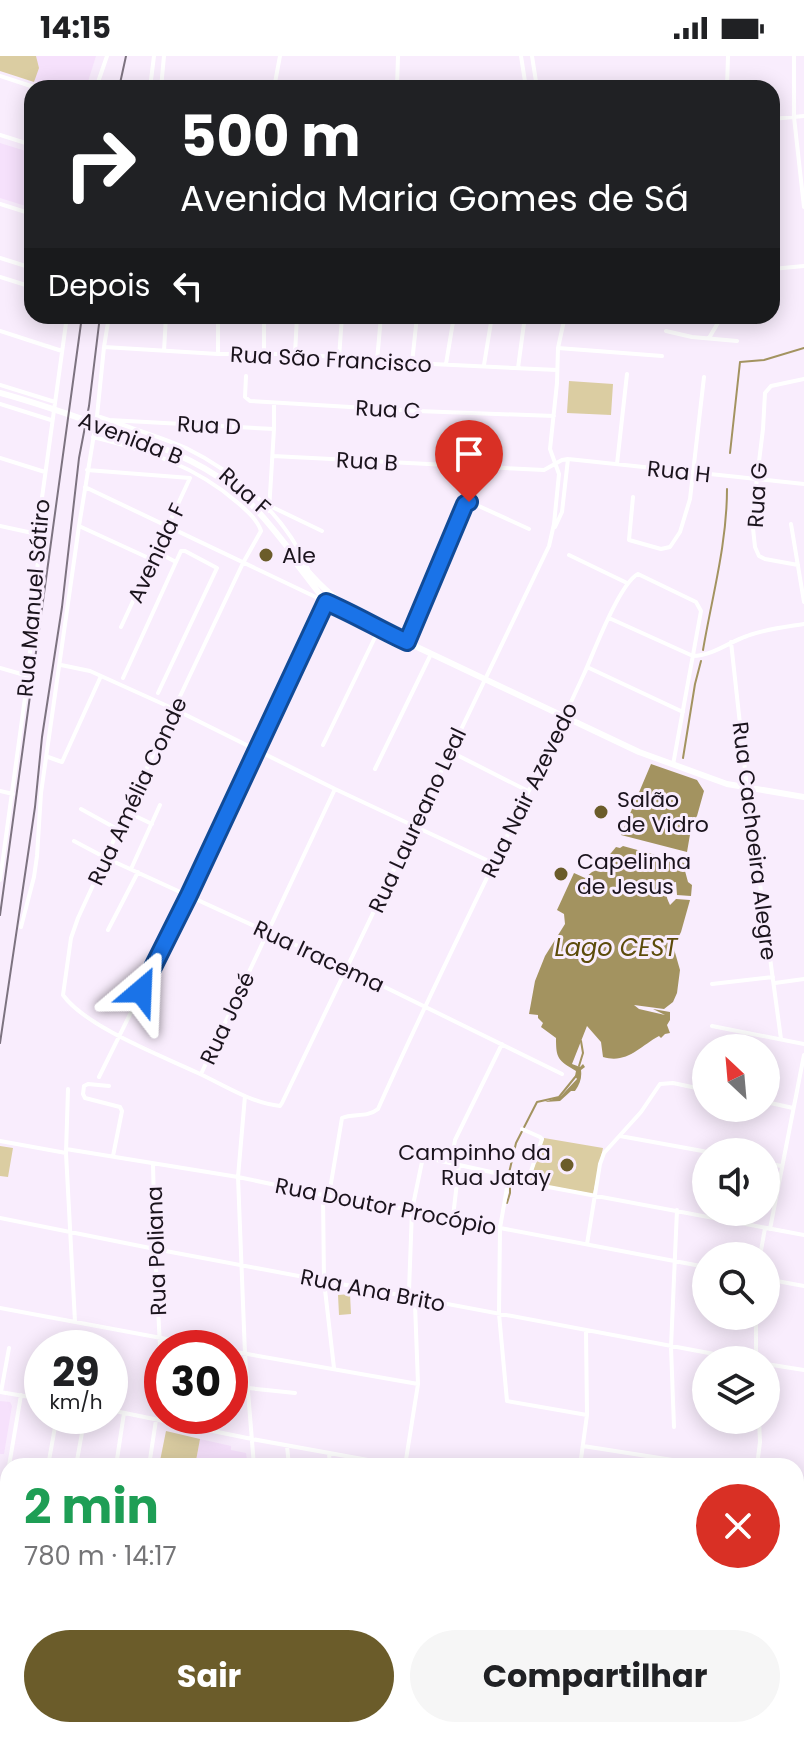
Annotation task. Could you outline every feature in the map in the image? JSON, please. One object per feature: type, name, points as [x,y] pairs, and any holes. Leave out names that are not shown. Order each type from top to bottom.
[{"type":"street","points":[[99,80],[107,56]]},
{"type":"street","points":[[151,80],[154,56]]},
{"type":"street","points":[[162,80],[164,56]]},
{"type":"street","points":[[276,80],[280,56]]},
{"type":"street","points":[[397,80],[398,56]]},
{"type":"street","points":[[521,56],[525,80]]},
{"type":"street","points":[[532,56],[536,80]]},
{"type":"street","points":[[727,80],[728,56]]},
{"type":"street","points":[[794,56],[794,117],[804,207]]},
{"type":"street","points":[[0,76],[24,84]]},
{"type":"street","points":[[780,118],[804,116]]},
{"type":"street","points":[[0,135],[24,142]]},
{"type":"street","points":[[0,204],[24,212]]},
{"type":"street","points":[[0,258],[24,266]]},
{"type":"street","points":[[780,268],[804,266]]},
{"type":"street","points":[[0,277],[24,284]]},
{"type":"street","name":"Rua Manuel Sátiro","points":[[0,880],[28,676],[38,560],[37,534],[66,324]]},
{"type":"street","points":[[21,927],[34,877],[41,793],[108,324]]},
{"type":"street","points":[[164,351],[166,324]]},
{"type":"street","points":[[218,324],[218,354]]},
{"type":"street","points":[[264,324],[264,354]]},
{"type":"street","points":[[295,354],[297,324]]},
{"type":"street","points":[[339,358],[341,324]]},
{"type":"street","points":[[377,361],[380,324]]},
{"type":"street","points":[[412,363],[416,324]]},
{"type":"street","points":[[446,364],[453,324]]},
{"type":"street","points":[[484,366],[491,324]]},
{"type":"street","points":[[518,368],[524,324]]},
{"type":"street","name":"Rua Laureano Leal","points":[[553,533],[559,474],[550,449],[558,348],[563,324]]},
{"type":"street","points":[[708,338],[717,324]]},
{"type":"street","points":[[0,331],[62,351]]},
{"type":"street","points":[[666,331],[737,341]]},
{"type":"street","name":"Rua São Francisco","points":[[104,347],[218,354],[295,354],[558,370]]},
{"type":"street","points":[[558,348],[662,356]]},
{"type":"street","points":[[617,464],[627,374]]},
{"type":"street","name":"Rua C","points":[[246,376],[247,400],[554,416]]},
{"type":"street","points":[[633,497],[629,540],[661,549],[672,544],[686,516],[704,377]]},
{"type":"street","name":"Rua G","points":[[798,565],[765,559],[756,552],[752,519],[765,393],[771,386],[804,379]]},
{"type":"street","name":"Avenida B","points":[[0,385],[55,402]]},
{"type":"street","name":"Avenida B","points":[[0,393],[81,418],[170,450],[194,462],[231,487],[264,518],[311,575],[352,612]]},
{"type":"street","points":[[270,508],[274,403]]},
{"type":"street","points":[[0,404],[52,421]]},
{"type":"street","name":"Rua D","points":[[97,416],[109,420],[274,429]]},
{"type":"street","name":"Rua F","points":[[109,420],[206,459],[244,486],[270,508],[311,575]]},
{"type":"street","points":[[93,437],[158,456],[200,475]]},
{"type":"street","name":"Rua B","points":[[273,456],[544,470],[555,464]]},
{"type":"street","points":[[0,458],[45,472]]},
{"type":"street","name":"Rua Laureano Leal","points":[[245,1096],[276,1106],[282,1103],[544,558],[562,512],[568,459]]},
{"type":"street","name":"Rua H","points":[[555,464],[568,459],[804,484]]},
{"type":"street","points":[[87,470],[190,478],[200,475]]},
{"type":"street","name":"Rua Amélia Conde","points":[[119,1036],[67,1001],[62,992],[71,938],[174,709],[261,531],[256,520],[241,506],[200,475]]},
{"type":"street","name":"Avenida F","points":[[121,627],[190,478]]},
{"type":"street","points":[[85,487],[352,612],[379,629],[639,752],[716,780],[804,797]]},
{"type":"street","points":[[407,642],[466,503],[470,502],[529,529]]},
{"type":"street","name":"Rua F","points":[[270,508],[322,531]]},
{"type":"street","points":[[791,524],[804,602]]},
{"type":"street","points":[[0,526],[37,534]]},
{"type":"street","points":[[79,526],[153,560]]},
{"type":"street","name":"Avenida B","points":[[282,541],[284,549],[326,602]]},
{"type":"street","points":[[204,560],[209,546]]},
{"type":"street","points":[[123,678],[183,550],[217,568],[158,693]]},
{"type":"street","points":[[157,552],[177,562]]},
{"type":"street","points":[[569,555],[627,583]]},
{"type":"street","name":"Rua Nair Azevedo","points":[[326,1195],[342,1118],[368,1114],[378,1109],[609,618],[634,575],[641,574],[698,604],[701,611],[693,656]]},
{"type":"street","points":[[99,1077],[189,895],[330,594]]},
{"type":"street","points":[[609,618],[693,656],[705,655],[764,630],[804,624]]},
{"type":"street","points":[[323,745],[379,629]]},
{"type":"street","name":"Rua Cachoeira Alegre","points":[[731,642],[781,1039]]},
{"type":"street","points":[[375,769],[431,654]]},
{"type":"street","points":[[673,765],[693,656]]},
{"type":"street","points":[[61,665],[101,676],[174,709],[493,863]]},
{"type":"street","points":[[587,667],[683,712]]},
{"type":"street","points":[[0,668],[28,676]]},
{"type":"street","points":[[47,756],[62,762],[101,676]]},
{"type":"street","points":[[449,751],[528,791]]},
{"type":"street","name":"Rua José","points":[[201,1074],[335,789]]},
{"type":"street","points":[[0,791],[13,794]]},
{"type":"street","points":[[131,869],[160,805]]},
{"type":"street","points":[[81,809],[119,830]]},
{"type":"street","points":[[127,812],[152,824]]},
{"type":"street","name":"Rua Iracema","points":[[74,841],[346,968],[562,1074]]},
{"type":"street","points":[[108,930],[138,872]]},
{"type":"street","points":[[712,984],[804,979]]},
{"type":"street","points":[[712,1026],[804,1044]]},
{"type":"street","points":[[119,1036],[245,1096],[238,1177],[244,1330]]},
{"type":"street","points":[[451,1163],[455,1140],[502,1044]]},
{"type":"street","points":[[764,1242],[804,1055]]},
{"type":"street","points":[[109,1086],[88,1084],[84,1086],[83,1094],[85,1098],[120,1107],[122,1111],[113,1156]]},
{"type":"street","points":[[587,1244],[604,1153],[641,1112],[660,1084],[692,1087]]},
{"type":"street","points":[[68,1089],[66,1151],[75,1322]]},
{"type":"street","points":[[780,1105],[793,1108]]},
{"type":"street","points":[[522,1129],[542,1139],[527,1183]]},
{"type":"street","points":[[619,1135],[692,1149]]},
{"type":"street","name":"Rua Doutor Procópio","points":[[0,1141],[238,1177],[692,1264]]},
{"type":"street","points":[[404,1458],[418,1384],[415,1304],[409,1291],[412,1210],[423,1157],[509,1176],[527,1183],[804,1235]]},
{"type":"street","name":"Rua Poliana","points":[[153,1164],[159,1330]]},
{"type":"street","points":[[453,1217],[459,1165]]},
{"type":"street","points":[[509,1176],[500,1228],[499,1314],[507,1401],[587,1415]]},
{"type":"street","points":[[326,1195],[324,1281],[334,1368]]},
{"type":"street","points":[[674,1427],[671,1347],[677,1210]]},
{"type":"street","name":"Rua Ana Brito","points":[[0,1218],[692,1351]]},
{"type":"street","points":[[780,1282],[804,1286]]},
{"type":"street","points":[[0,1308],[144,1334]]},
{"type":"street","points":[[581,1458],[587,1415],[586,1331]]},
{"type":"street","points":[[9,1348],[0,1392],[24,1396]]},
{"type":"street","points":[[248,1354],[418,1384]]},
{"type":"street","points":[[780,1366],[804,1370]]},
{"type":"street","points":[[253,1458],[248,1388],[295,1393]]},
{"type":"street","points":[[10,1458],[21,1395]]},
{"type":"street","points":[[49,1458],[54,1434]]},
{"type":"street","points":[[77,1458],[82,1434]]},
{"type":"street","points":[[117,1458],[121,1434]]},
{"type":"street","points":[[150,1458],[154,1434]]},
{"type":"street","points":[[230,1434],[354,1458]]},
{"type":"street","points":[[758,1458],[760,1434]]},
{"type":"street","points":[[287,1446],[288,1458]]},
{"type":"street","points":[[583,1446],[660,1458]]},
{"type":"street","points":[[329,1453],[329,1458]]},
{"type":"shaded area","points":[[0,56],[36,56],[39,68],[35,80],[0,71]]},
{"type":"shaded area","points":[[36,56],[96,56],[88,80],[34,80],[38,68]]},
{"type":"shaded area","points":[[0,143],[24,150],[24,206],[0,198]]},
{"type":"shaded area","points":[[569,381],[613,384],[611,415],[567,413]]},
{"type":"shaded area","name":"Campinho da Rua Jatay","points":[[544,1138],[603,1148],[593,1194],[529,1182]]},
{"type":"shaded area","points":[[0,1146],[13,1148],[8,1177],[0,1176]]},
{"type":"shaded area","points":[[350,1294],[351,1314],[339,1315],[338,1295]]},
{"type":"shaded area","points":[[0,1401],[10,1402],[12,1406],[4,1454],[0,1454]]},
{"type":"shaded area","points":[[165,1434],[200,1439],[196,1458],[161,1458]]},
{"type":"shaded area","points":[[200,1439],[231,1446],[231,1450],[246,1453],[247,1458],[196,1458]]},
{"type":"water","points":[[651,764],[697,780],[704,791],[692,823],[687,852],[621,835]]},
{"type":"water","name":"Lago CEST","points":[[623,846],[688,864],[689,867],[685,871],[692,885],[691,896],[677,895],[676,882],[668,884],[666,890],[670,905],[676,899],[690,900],[674,949],[680,970],[677,993],[673,1002],[664,1009],[634,1005],[665,1015],[653,1009],[670,1012],[667,1025],[670,1033],[661,1038],[659,1036],[626,1056],[611,1059],[603,1057],[601,1042],[587,1026],[572,1064],[580,1067],[583,1064],[585,1067],[581,1070],[578,1086],[560,1101],[545,1102],[561,1096],[577,1079],[576,1071],[559,1058],[556,1038],[541,1027],[543,1023],[538,1015],[529,1014],[535,981],[545,956],[565,924],[564,914],[557,910],[574,873],[585,878],[597,870],[616,847]]},
{"type":"waterway","points":[[730,453],[740,362],[764,360],[804,348]]},
{"type":"waterway","points":[[703,650],[722,550],[727,489]]},
{"type":"waterway","points":[[683,758],[701,661]]},
{"type":"waterway","points":[[579,1066],[583,1053],[581,1041]]},
{"type":"waterway","points":[[509,1173],[516,1143],[537,1102],[559,1097],[576,1076]]},
{"type":"waterway","points":[[507,1203],[510,1179]]},
{"type":"railway","points":[[121,80],[126,56]]},
{"type":"railway","points":[[0,915],[81,324]]},
{"type":"railway","points":[[0,1043],[35,807],[99,324]]},
{"type":"place","name":"Ale","points":[[266,555]]},
{"type":"place","name":"Salão de Vidro","points":[[601,812]]},
{"type":"place","name":"Capelinha de Jesus","points":[[561,874]]},
{"type":"place","name":"Campinho da Rua Jatay","points":[[567,1165]]},
{"type":"route","points":[[141,991],[326,602],[352,612],[407,642],[465,504],[469,502]]}]
